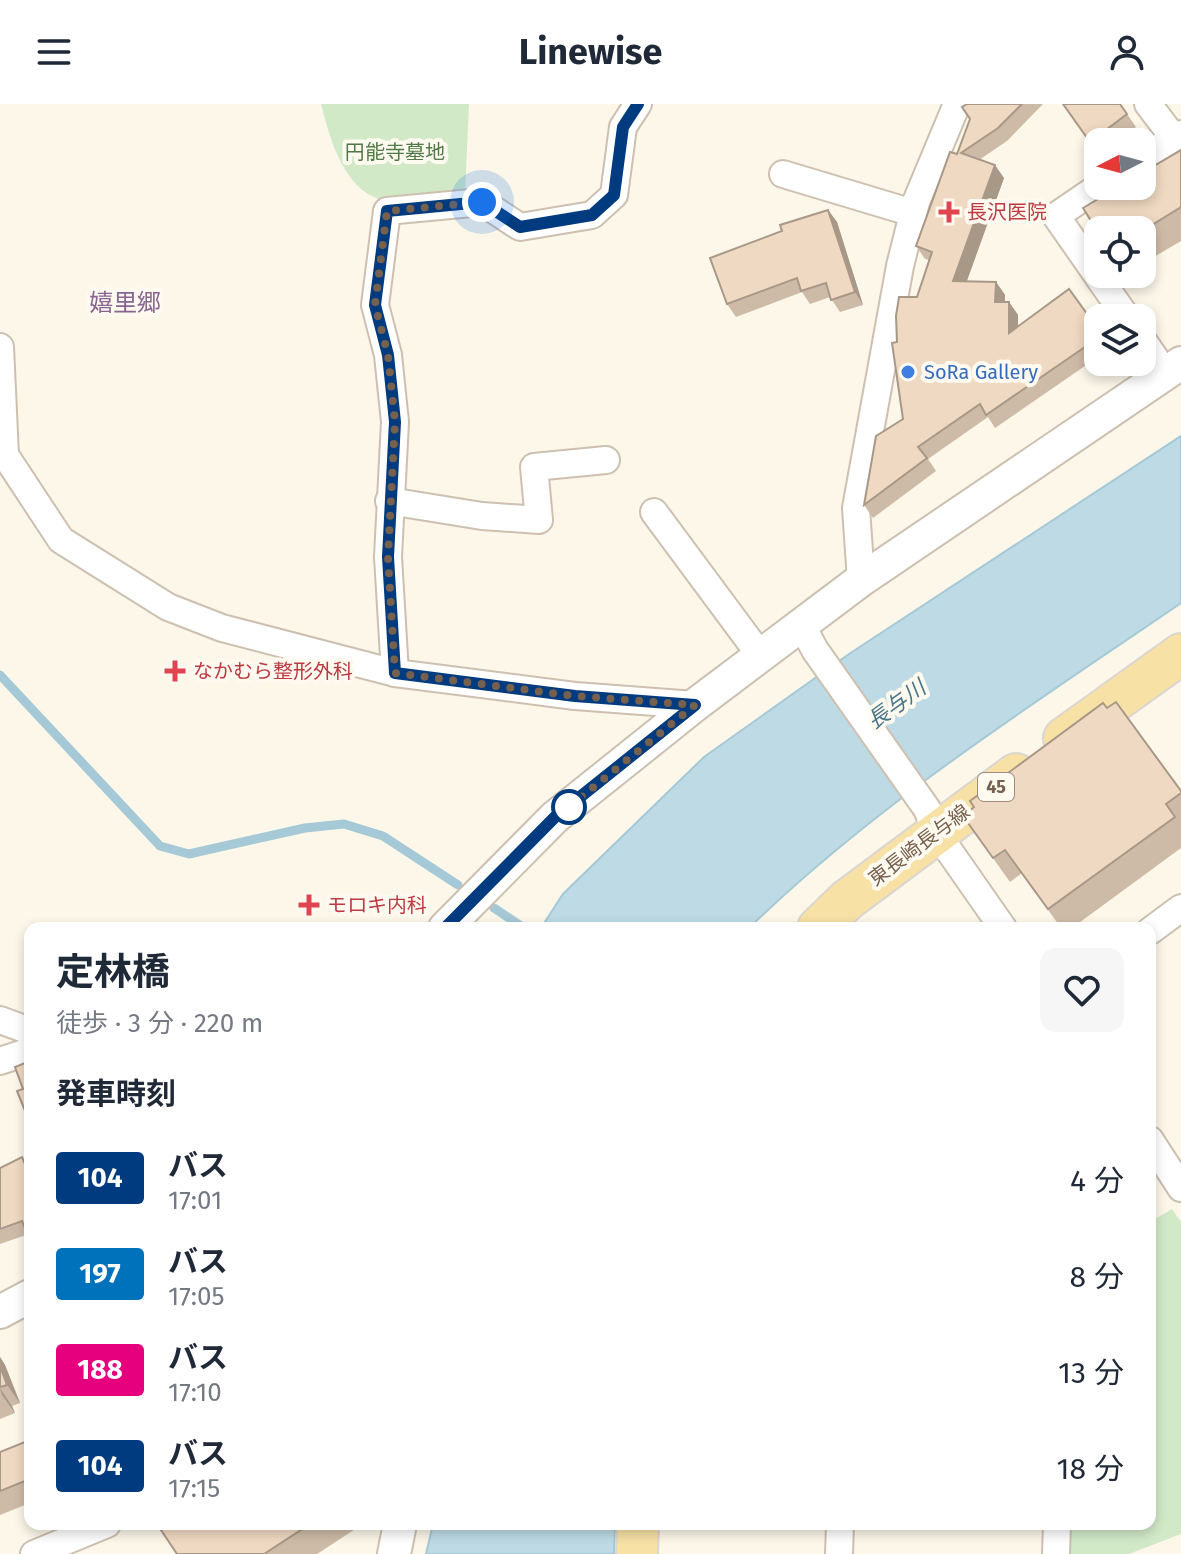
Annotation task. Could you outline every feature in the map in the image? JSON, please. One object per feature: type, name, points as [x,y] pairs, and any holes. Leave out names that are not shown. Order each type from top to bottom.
[{"type":"main road","name":"東長崎長与線","points":[[824,922],[931,820],[1181,654]]},
{"type":"main road","points":[[637,1554],[638,1530]]},
{"type":"street","points":[[395,673],[388,557],[395,422],[388,355],[375,305],[387,211],[482,202],[520,227],[592,215],[614,195],[623,127],[638,104]]},
{"type":"street","points":[[861,580],[856,508],[900,266],[913,213],[957,104]]},
{"type":"street","points":[[1148,104],[1177,136],[1156,149]]},
{"type":"street","points":[[783,174],[913,213]]},
{"type":"street","points":[[1084,197],[1056,216],[1117,304]]},
{"type":"street","points":[[0,347],[5,455],[61,540],[168,607],[222,628],[395,673],[575,696],[695,705]]},
{"type":"street","points":[[451,922],[555,817],[760,655],[808,637],[861,580],[1173,368],[1156,352]]},
{"type":"street","points":[[389,501],[482,516],[539,520],[534,467],[606,460]]},
{"type":"street","points":[[654,512],[760,655]]},
{"type":"street","points":[[808,637],[999,922]]},
{"type":"street","points":[[1156,927],[1181,908]]},
{"type":"street","points":[[0,1020],[24,1029]]},
{"type":"street","points":[[0,1061],[24,1053]]},
{"type":"street","points":[[1156,1151],[1181,1188]]},
{"type":"street","points":[[0,1312],[24,1299]]},
{"type":"street","points":[[34,1554],[92,1530]]},
{"type":"street","points":[[394,1554],[399,1530]]},
{"type":"street","points":[[839,1554],[840,1530]]},
{"type":"street","points":[[1056,1554],[1057,1530]]},
{"type":"green space","name":"円能寺墓地","points":[[321,104],[469,104],[465,194],[389,201],[361,189],[342,164]]},
{"type":"green space","points":[[1172,1209],[1181,1222],[1181,1534],[1129,1554],[1067,1554],[1069,1530],[1156,1530],[1156,1218]]},
{"type":"water","name":"長与川","points":[[1181,436],[1181,603],[958,756],[850,838],[756,922],[545,922],[563,894],[704,757],[849,654]]},
{"type":"water","points":[[432,1530],[615,1530],[614,1554],[426,1554]]},
{"type":"building","points":[[967,104],[1022,104],[998,128],[961,153],[995,165],[953,281],[996,282],[995,302],[1009,302],[1009,333],[1069,289],[1084,310],[1084,348],[986,415],[980,404],[918,447],[927,458],[864,505],[876,436],[903,419],[892,343],[897,342],[899,297],[917,297],[932,252],[916,246],[950,152],[957,154],[970,119],[962,107]]},
{"type":"building","points":[[1063,104],[1120,104],[1127,114],[1108,128],[1084,128],[1084,134]]},
{"type":"building","points":[[1181,150],[1181,207],[1156,222],[1156,216],[1088,216],[1083,208],[1096,200],[1156,200],[1156,165]]},
{"type":"building","points":[[828,210],[855,292],[831,300],[826,283],[801,291],[797,278],[727,304],[710,258],[782,231],[780,225]]},
{"type":"building","points":[[1116,702],[1181,791],[1166,804],[1175,817],[1048,909],[1005,850],[993,858],[963,816],[974,807],[970,801],[1103,703],[1107,708]]},
{"type":"building","points":[[24,1063],[24,1108],[17,1091],[23,1089],[15,1067]]},
{"type":"building","points":[[22,1157],[24,1226],[22,1221],[0,1229],[0,1168]]},
{"type":"building","points":[[0,1366],[7,1385],[0,1387]]},
{"type":"building","points":[[24,1442],[24,1481],[0,1491],[0,1452]]},
{"type":"building","points":[[161,1530],[301,1530],[264,1554],[177,1554]]},
{"type":"waterway","points":[[0,675],[160,846],[189,854],[305,828],[344,824],[383,836],[458,885]]},
{"type":"waterway","points":[[494,908],[515,922]]},
{"type":"bus line","name":"104","points":[[451,922],[555,817],[695,705],[575,696],[395,673],[388,557],[395,422],[388,355],[375,305],[387,211],[482,202],[520,227],[592,215],[614,195],[623,127],[638,104]]},
{"type":"place","name":"長沢医院","points":[[949,212]]},
{"type":"place","name":"SoRa Gallery","points":[[908,372]]},
{"type":"place","name":"なかむら整形外科","points":[[175,671]]},
{"type":"place","name":"モロキ内科","points":[[309,905]]},
{"type":"district","name":"嬉里郷","points":[[125,303]]},
{"type":"route","points":[[482,202],[387,211],[375,305],[388,355],[395,422],[388,557],[395,673],[575,696],[695,705],[569,807]]}]
